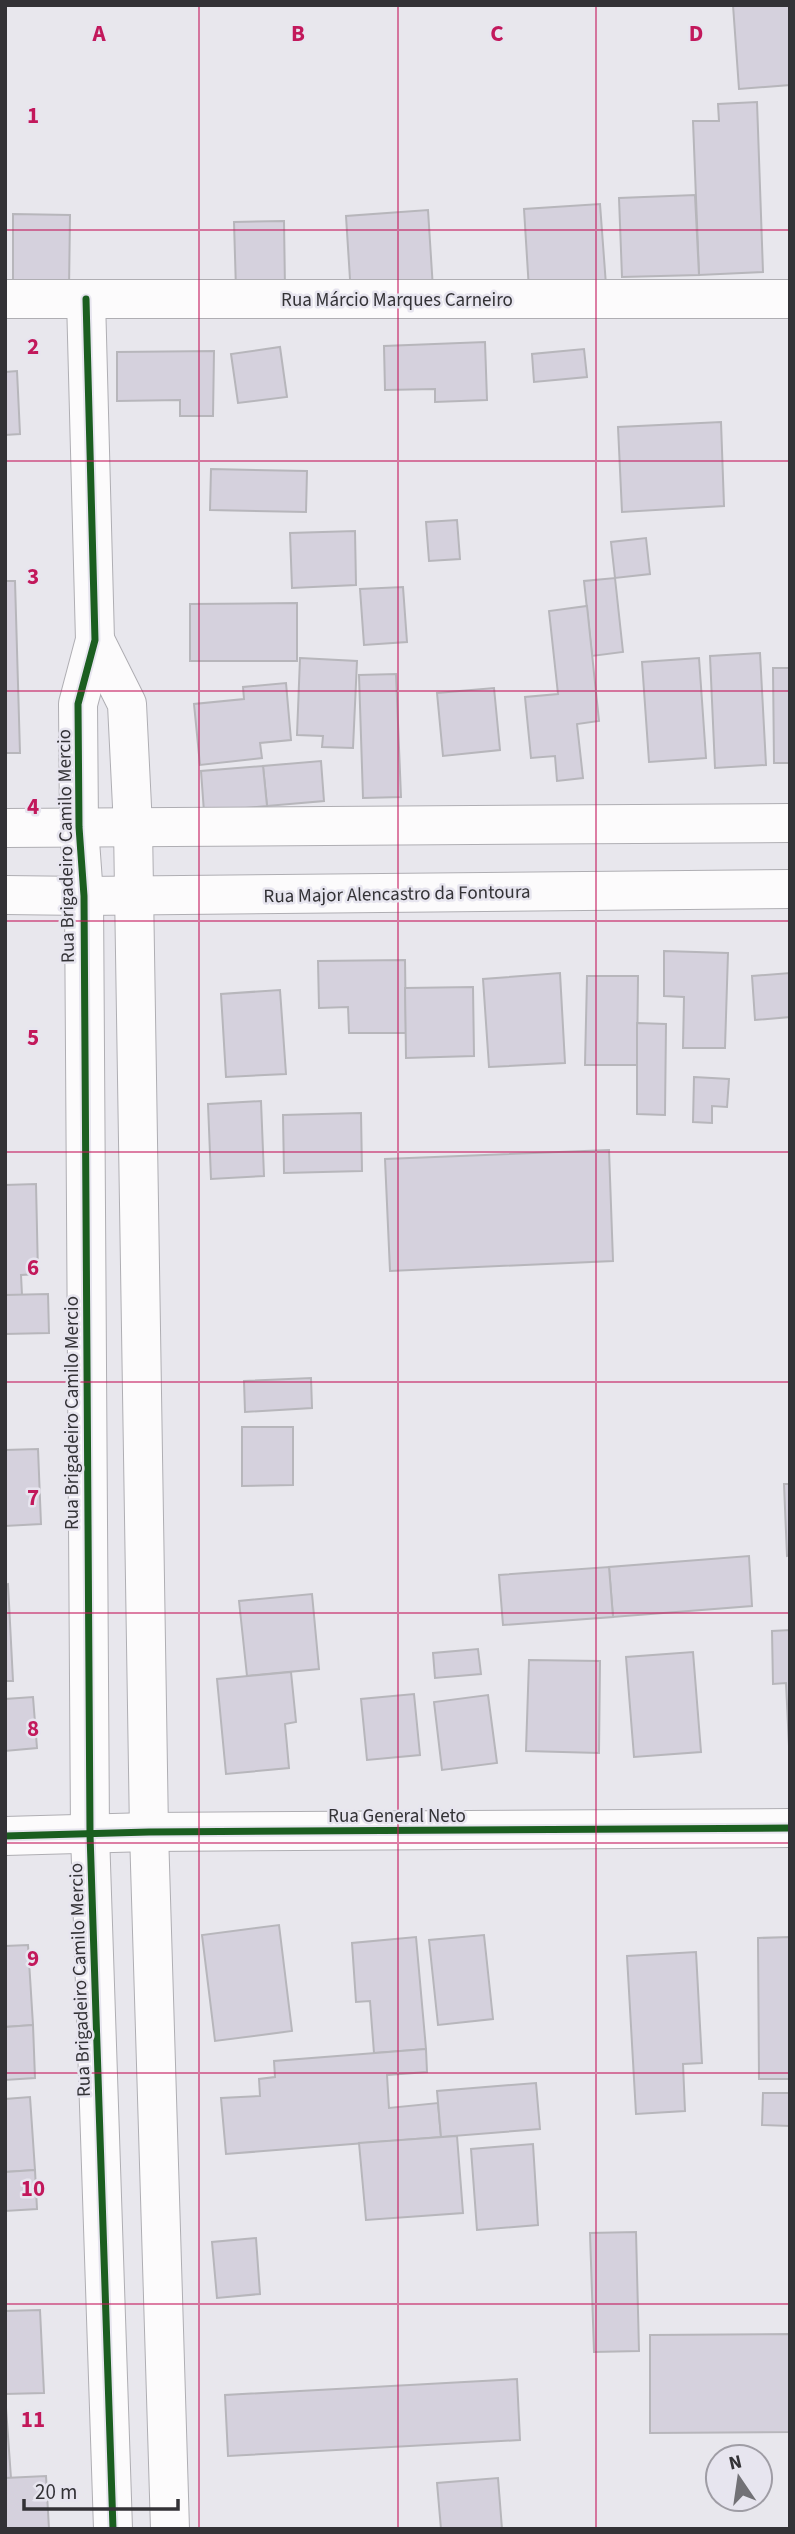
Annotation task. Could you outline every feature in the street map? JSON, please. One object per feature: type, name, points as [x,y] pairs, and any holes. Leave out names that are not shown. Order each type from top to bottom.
[{"type":"street","name":"Rua Márcio Marques Carneiro","points":[[5,299],[790,299]]},
{"type":"street","name":"Rua Brigadeiro Camilo Mercio","points":[[86,299],[95,640],[78,704],[79,827],[84,896],[90,1834],[113,2529]]},
{"type":"street","name":"Rua Brigadeiro Camilo Mercio","points":[[95,640],[127,704],[133,827],[149,1832],[170,2529]]},
{"type":"street","points":[[5,828],[790,823]]},
{"type":"street","name":"Rua Major Alencastro da Fontoura","points":[[5,895],[790,889]]},
{"type":"street","points":[[87,1411],[142,1411]]},
{"type":"street","name":"Rua General Neto","points":[[5,1836],[149,1832],[790,1828]]},
{"type":"street","points":[[106,2314],[163,2314]]},
{"type":"building","points":[[733,5],[790,5],[790,85],[739,89]]},
{"type":"building","points":[[757,102],[763,272],[699,275],[693,121],[719,121],[718,104]]},
{"type":"building","points":[[695,195],[699,275],[622,277],[619,198]]},
{"type":"building","points":[[600,204],[606,285],[529,290],[524,209]]},
{"type":"building","points":[[428,210],[433,289],[351,295],[346,216]]},
{"type":"building","points":[[13,214],[70,215],[69,290],[13,289]]},
{"type":"building","points":[[284,221],[285,289],[236,290],[234,222]]},
{"type":"building","points":[[485,342],[487,400],[435,402],[435,389],[385,390],[384,346]]},
{"type":"building","points":[[280,347],[287,397],[238,403],[231,354]]},
{"type":"building","points":[[584,349],[587,377],[534,382],[532,354]]},
{"type":"building","points":[[214,351],[213,416],[180,416],[180,400],[117,401],[117,352]]},
{"type":"building","points":[[17,371],[20,434],[5,435],[5,372]]},
{"type":"building","points":[[721,422],[724,506],[622,512],[618,427]]},
{"type":"building","points":[[211,469],[307,471],[306,512],[210,510]]},
{"type":"building","points":[[457,520],[460,559],[429,561],[426,522]]},
{"type":"building","points":[[355,531],[356,585],[292,588],[290,533]]},
{"type":"building","points":[[646,538],[650,574],[615,578],[611,542]]},
{"type":"building","points":[[615,578],[623,652],[592,656],[584,581]]},
{"type":"building","points":[[5,581],[15,581],[20,753],[5,753]]},
{"type":"building","points":[[403,587],[407,642],[364,645],[360,589]]},
{"type":"building","points":[[297,603],[297,661],[190,661],[190,604]]},
{"type":"building","points":[[587,606],[599,721],[577,724],[583,778],[557,781],[555,756],[531,758],[525,697],[558,694],[549,611]]},
{"type":"building","points":[[760,653],[766,765],[715,768],[710,656]]},
{"type":"building","points":[[300,658],[357,661],[353,748],[322,747],[323,736],[297,735]]},
{"type":"building","points":[[699,658],[706,758],[649,762],[642,662]]},
{"type":"building","points":[[773,668],[790,668],[790,763],[774,763]]},
{"type":"building","points":[[396,674],[401,797],[363,798],[359,675]]},
{"type":"building","points":[[286,683],[291,740],[260,743],[262,758],[200,765],[194,704],[244,699],[243,687]]},
{"type":"building","points":[[494,688],[500,750],[443,756],[437,693]]},
{"type":"building","points":[[321,761],[324,801],[267,806],[263,766]]},
{"type":"building","points":[[263,766],[267,806],[204,812],[201,771]]},
{"type":"building","points":[[664,951],[728,953],[725,1048],[683,1048],[684,997],[664,996]]},
{"type":"building","points":[[405,960],[406,1033],[349,1033],[348,1007],[319,1008],[318,961]]},
{"type":"building","points":[[560,973],[565,1063],[489,1067],[483,979]]},
{"type":"building","points":[[790,973],[790,1017],[755,1020],[752,976]]},
{"type":"building","points":[[587,976],[638,976],[637,1065],[585,1065]]},
{"type":"building","points":[[473,987],[474,1056],[406,1058],[405,988]]},
{"type":"building","points":[[280,990],[286,1074],[226,1077],[221,994]]},
{"type":"building","points":[[637,1023],[666,1024],[665,1115],[637,1114]]},
{"type":"building","points":[[694,1077],[729,1079],[727,1107],[712,1106],[712,1123],[693,1122]]},
{"type":"building","points":[[261,1101],[264,1176],[211,1179],[208,1104]]},
{"type":"building","points":[[361,1113],[362,1171],[284,1173],[283,1115]]},
{"type":"building","points":[[609,1150],[613,1261],[390,1271],[385,1159]]},
{"type":"building","points":[[36,1184],[38,1274],[21,1275],[22,1295],[5,1295],[5,1185]]},
{"type":"building","points":[[48,1294],[49,1333],[5,1334],[5,1295]]},
{"type":"building","points":[[311,1378],[312,1408],[245,1412],[244,1381]]},
{"type":"building","points":[[242,1427],[293,1427],[293,1485],[242,1486]]},
{"type":"building","points":[[38,1449],[41,1524],[5,1526],[5,1450]]},
{"type":"building","points":[[784,1484],[790,1484],[790,1555],[787,1556]]},
{"type":"building","points":[[749,1556],[752,1606],[613,1617],[609,1567]]},
{"type":"building","points":[[609,1567],[613,1617],[503,1625],[499,1575]]},
{"type":"building","points":[[8,1584],[13,1681],[5,1681],[5,1585]]},
{"type":"building","points":[[312,1594],[319,1669],[247,1676],[239,1601]]},
{"type":"building","points":[[790,1630],[790,1767],[786,1683],[773,1684],[772,1631]]},
{"type":"building","points":[[478,1649],[481,1674],[435,1678],[433,1653]]},
{"type":"building","points":[[693,1652],[701,1752],[634,1757],[626,1657]]},
{"type":"building","points":[[529,1660],[600,1661],[599,1753],[526,1751]]},
{"type":"building","points":[[291,1672],[296,1722],[285,1724],[289,1768],[226,1774],[217,1679]]},
{"type":"building","points":[[414,1694],[420,1755],[367,1760],[361,1699]]},
{"type":"building","points":[[488,1695],[497,1763],[442,1770],[434,1702]]},
{"type":"building","points":[[33,1697],[37,1748],[5,1751],[5,1699]]},
{"type":"building","points":[[279,1925],[292,2031],[215,2041],[202,1935]]},
{"type":"building","points":[[484,1935],[493,2019],[438,2025],[429,1940]]},
{"type":"building","points":[[416,1937],[426,2049],[374,2053],[370,2001],[356,2002],[352,1943]]},
{"type":"building","points":[[790,1937],[790,2079],[759,2079],[758,1938]]},
{"type":"building","points":[[28,1945],[33,2025],[5,2027],[5,1946]]},
{"type":"building","points":[[696,1952],[702,2063],[683,2064],[685,2111],[636,2114],[627,1956]]},
{"type":"building","points":[[33,2025],[35,2078],[5,2080],[5,2027]]},
{"type":"building","points":[[426,2049],[427,2072],[387,2075],[389,2108],[438,2103],[441,2137],[226,2154],[221,2098],[260,2096],[259,2079],[275,2077],[274,2061]]},
{"type":"building","points":[[536,2083],[540,2129],[441,2137],[437,2091]]},
{"type":"building","points":[[763,2093],[790,2093],[790,2126],[762,2125]]},
{"type":"building","points":[[30,2097],[35,2170],[5,2172],[5,2099]]},
{"type":"building","points":[[457,2136],[463,2213],[366,2220],[359,2143]]},
{"type":"building","points":[[533,2144],[538,2225],[477,2230],[471,2149]]},
{"type":"building","points":[[35,2170],[37,2209],[5,2211],[5,2172]]},
{"type":"building","points":[[636,2232],[639,2351],[594,2352],[590,2233]]},
{"type":"building","points":[[256,2238],[260,2294],[217,2298],[212,2242]]},
{"type":"building","points":[[40,2310],[44,2393],[5,2394],[5,2311]]},
{"type":"building","points":[[790,2334],[790,2432],[650,2433],[650,2335]]},
{"type":"building","points":[[517,2379],[520,2440],[228,2456],[225,2395]]},
{"type":"building","points":[[5,2394],[11,2478],[5,2478]]},
{"type":"building","points":[[46,2476],[49,2529],[5,2529],[5,2478]]},
{"type":"building","points":[[498,2478],[502,2529],[441,2529],[437,2483]]},
{"type":"cycle path","points":[[86,299],[95,640],[78,704],[79,827],[84,896],[90,1834],[113,2529]]},
{"type":"cycle path","points":[[5,1836],[149,1832],[790,1828]]}]
